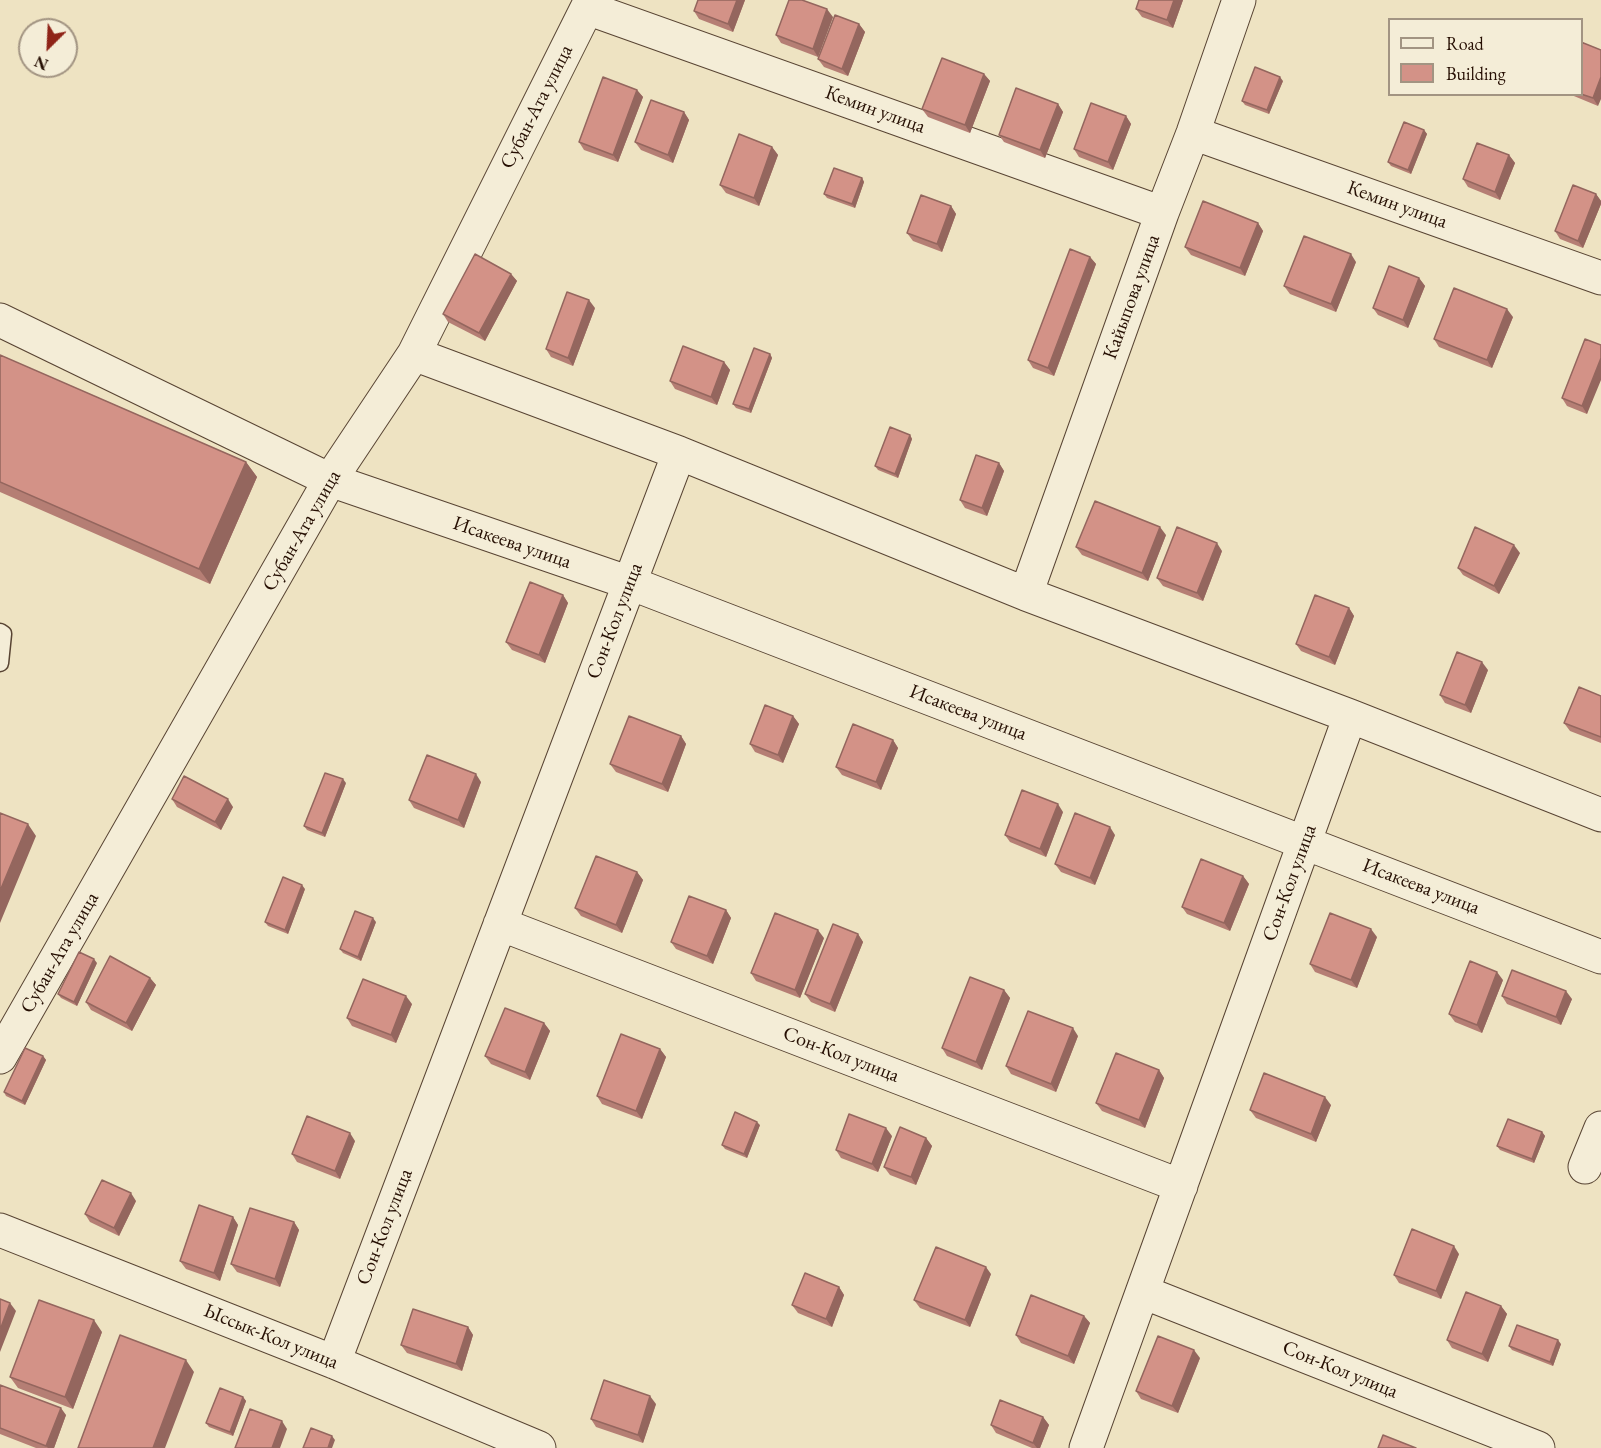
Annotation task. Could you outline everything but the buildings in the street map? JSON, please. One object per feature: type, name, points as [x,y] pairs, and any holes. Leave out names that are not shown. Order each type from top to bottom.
[{"type":"street","name":"Кайыпова улица","points":[[1026,594],[1239,0]]},
{"type":"street","name":"Кемин улица","points":[[589,4],[1162,213]]},
{"type":"street","name":"Субан-Ата улица","points":[[0,1057],[330,480],[414,354],[589,4]]},
{"type":"street","name":"Кемин улица","points":[[1193,133],[1601,278]]},
{"type":"street","name":"Исакеева улица","points":[[0,320],[330,480],[630,583],[1601,957]]},
{"type":"street","points":[[414,354],[679,453],[1026,594],[1350,716],[1601,816]]},
{"type":"street","name":"Сон-Кол улица","points":[[334,1362],[679,453]]},
{"type":"street","name":"Сон-Кол улица","points":[[1086,1448],[1350,716]]},
{"type":"street","name":"Сон-Кол улица","points":[[500,924],[1181,1186]]},
{"type":"street","points":[[1585,1167],[1601,1128]]},
{"type":"street","name":"Ыссык-Кол улица","points":[[0,1230],[334,1362],[539,1448]]},
{"type":"street","name":"Сон-Кол улица","points":[[1143,1292],[1538,1448]]},
{"type":"lane","points":[[0,632],[3,634],[0,663]]}]
